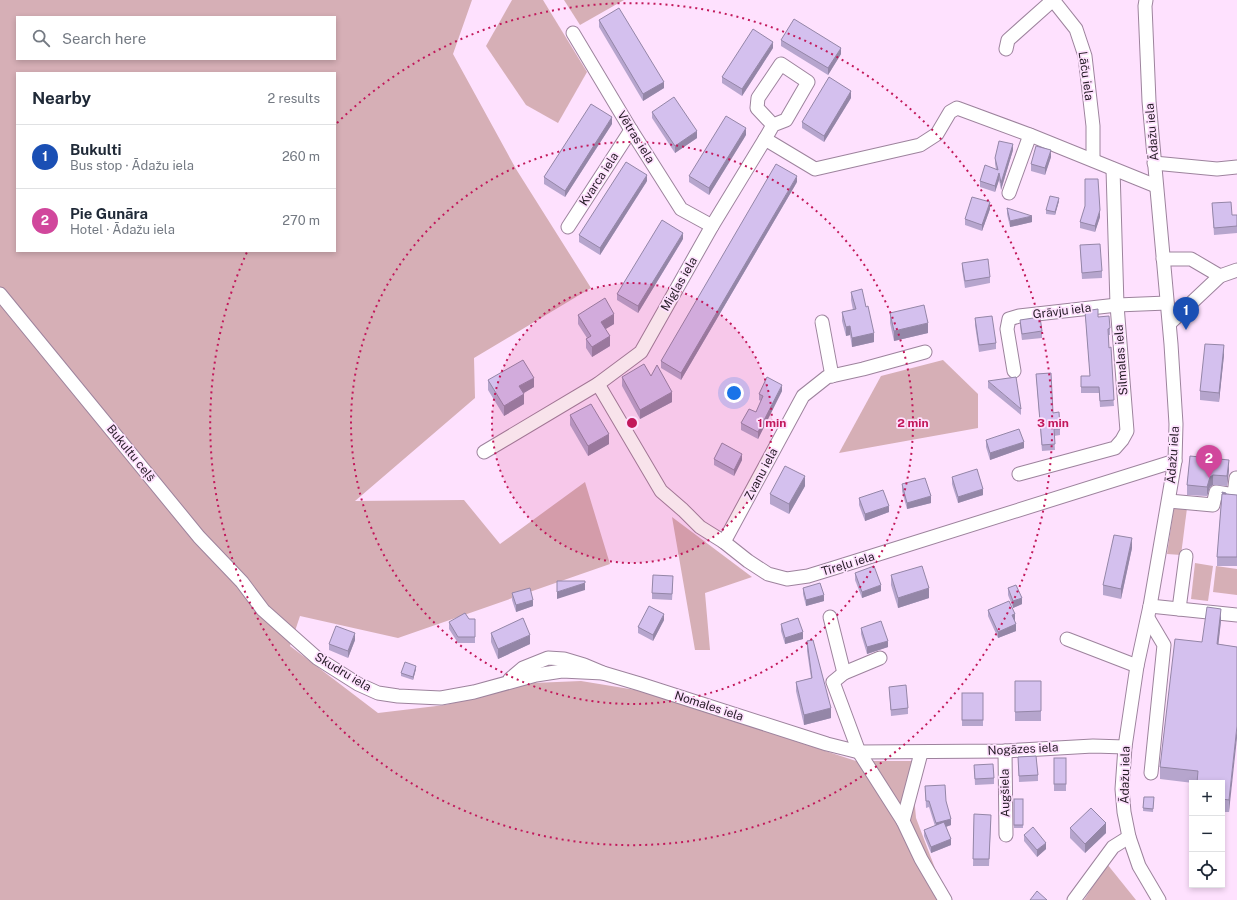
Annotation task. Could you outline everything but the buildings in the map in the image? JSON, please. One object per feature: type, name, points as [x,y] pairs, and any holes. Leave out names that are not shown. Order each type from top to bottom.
[{"type":"street","points":[[1006,49],[1008,40],[1053,0]]},
{"type":"street","name":"Lāču iela","points":[[1053,0],[1076,29],[1085,56],[1093,126],[1093,160]]},
{"type":"street","name":"Ādažu iela","points":[[1146,0],[1147,76],[1156,186],[1170,323],[1176,424],[1175,461],[1149,612],[1137,666],[1125,746],[1122,789],[1124,812],[1129,837],[1138,866],[1158,900]]},
{"type":"street","name":"Vētras iela","points":[[573,34],[681,209],[712,226]]},
{"type":"street","points":[[781,64],[808,82],[786,120],[773,125],[757,108],[758,98],[781,64]]},
{"type":"street","points":[[764,139],[815,169],[920,145],[937,134],[950,112],[957,108],[1030,135],[1156,186]]},
{"type":"street","name":"Miglas iela","points":[[484,452],[598,384],[641,352],[712,226],[773,125]]},
{"type":"street","name":"Kvarca iela","points":[[568,227],[631,130]]},
{"type":"street","points":[[1009,193],[1030,135]]},
{"type":"street","points":[[1154,163],[1217,169],[1237,167]]},
{"type":"street","name":"Silmalas iela","points":[[1019,474],[1114,448],[1122,440],[1127,431],[1117,305],[1113,169]]},
{"type":"street","points":[[1163,259],[1191,259],[1220,276]]},
{"type":"street","points":[[1170,323],[1220,276],[1237,270]]},
{"type":"street","name":"Bukultu ceļš","points":[[0,294],[199,536],[242,582],[263,610]]},
{"type":"street","name":"Grāvju iela","points":[[1014,371],[1007,329],[1009,319],[1019,316],[1117,305],[1167,303]]},
{"type":"street","points":[[822,322],[832,376]]},
{"type":"street","name":"Zvanu iela","points":[[724,542],[803,396],[827,377],[925,352]]},
{"type":"street","name":"Tīreļu iela","points":[[598,384],[661,491],[700,527],[724,542],[748,561],[768,574],[787,579],[808,576],[1175,461]]},
{"type":"street","points":[[1169,501],[1214,505],[1216,492],[1234,495],[1236,478]]},
{"type":"street","points":[[1179,609],[1186,556]]},
{"type":"street","points":[[1151,773],[1164,645],[1149,612],[1179,609],[1237,615]]},
{"type":"street","name":"Skudru iela","points":[[263,610],[317,658],[358,684],[378,693],[398,696],[441,698],[474,692],[505,683]]},
{"type":"street","points":[[830,618],[844,673]]},
{"type":"street","points":[[1067,639],[1137,666]]},
{"type":"street","points":[[880,658],[844,673],[833,682],[859,752],[902,821],[921,859],[945,900]]},
{"type":"street","name":"Nomales iela","points":[[505,683],[536,675],[562,671],[603,673],[754,721],[859,752],[921,753]]},
{"type":"street","name":"Nogāzes iela","points":[[921,753],[1125,746]]},
{"type":"street","name":"Augšiela","points":[[1005,751],[1006,835]]},
{"type":"street","points":[[902,821],[921,753]]},
{"type":"street","points":[[1074,900],[1113,847],[1129,837]]},
{"type":"shaded area","points":[[0,0],[472,0],[453,54],[516,169],[591,288],[474,358],[475,398],[355,501],[464,500],[500,544],[585,482],[610,564],[398,638],[300,616],[290,646],[378,713],[445,705],[533,683],[581,681],[642,691],[856,761],[911,761],[916,818],[947,900],[0,900]]},
{"type":"shaded area","points":[[512,0],[543,0],[587,72],[558,123],[526,105],[486,46]]},
{"type":"shaded area","points":[[564,0],[624,0],[580,25]]},
{"type":"shaded area","points":[[943,360],[978,394],[978,428],[839,453],[881,376]]},
{"type":"shaded area","points":[[1174,507],[1187,508],[1181,555],[1167,554]]},
{"type":"shaded area","points":[[672,517],[752,577],[705,593],[710,650],[695,650]]},
{"type":"shaded area","points":[[1195,563],[1213,566],[1208,601],[1191,599]]},
{"type":"shaded area","points":[[1216,566],[1237,569],[1237,595],[1213,592]]},
{"type":"shaded area","points":[[1107,864],[1136,900],[1084,900]]},
{"type":"place","name":"Bukulti","points":[[1186,330]]},
{"type":"place","name":"Pie Gunāra","points":[[1209,478]]}]
